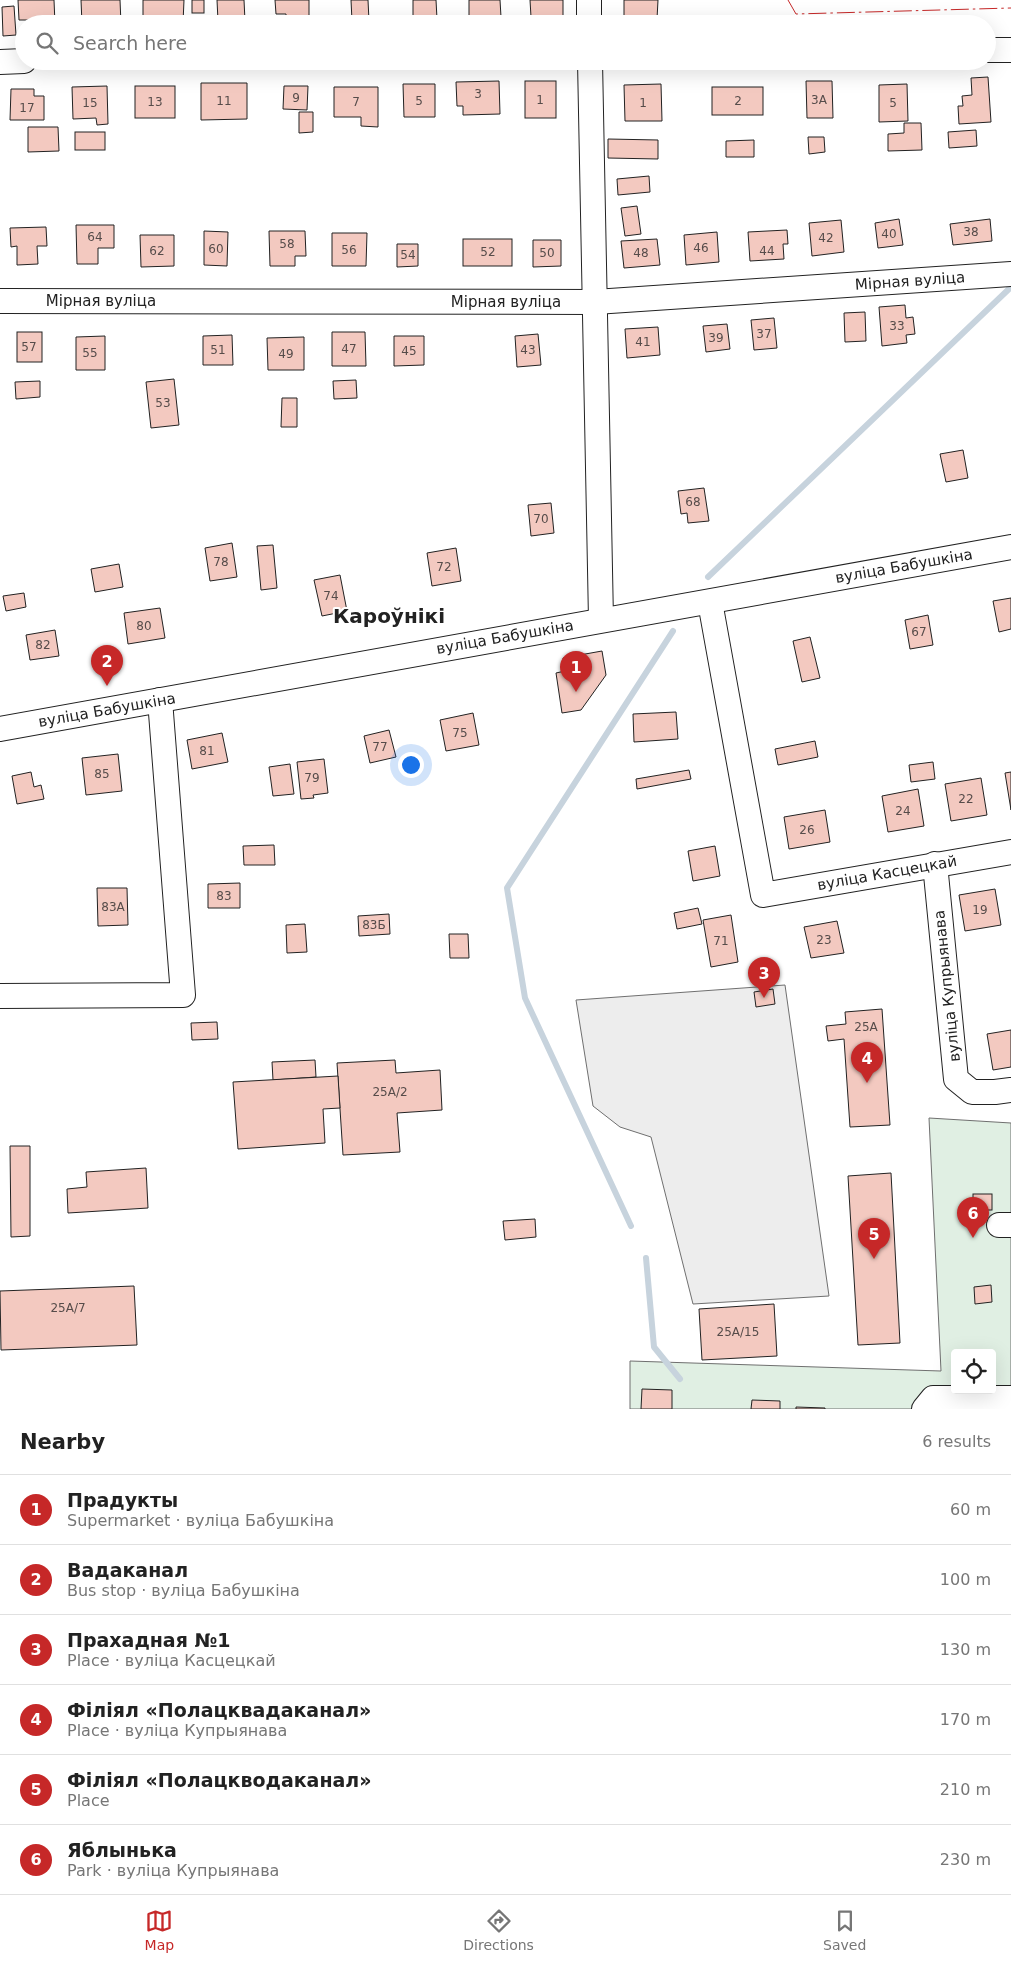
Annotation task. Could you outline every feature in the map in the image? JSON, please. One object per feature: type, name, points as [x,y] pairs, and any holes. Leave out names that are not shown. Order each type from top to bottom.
[{"type":"street","points":[[589,0],[589,15]]},
{"type":"street","points":[[996,50],[1011,50]]},
{"type":"street","points":[[0,62],[15,61]]},
{"type":"street","points":[[590,70],[601,620]]},
{"type":"street","name":"Мірная вуліца","points":[[0,301],[595,302],[1011,274]]},
{"type":"street","name":"вуліца Бабушкіна","points":[[0,730],[1011,546]]},
{"type":"street","name":"вуліца Касцецкай","points":[[710,602],[763,895],[1011,852]]},
{"type":"street","points":[[0,996],[183,996],[160,700]]},
{"type":"street","name":"вуліца Купрыянава","points":[[935,864],[956,1079],[972,1092],[1011,1090]]},
{"type":"street","points":[[924,1409],[933,1398],[1011,1398]]},
{"type":"green space","points":[[929,1118],[1011,1123],[1011,1409],[630,1409],[630,1361],[941,1371]]},
{"type":"shaded area","points":[[785,985],[829,1296],[693,1304],[651,1137],[620,1127],[593,1106],[576,1000]]},
{"type":"building","points":[[18,0],[54,0],[55,15],[19,15]]},
{"type":"building","points":[[81,0],[120,0],[121,15],[82,15]]},
{"type":"building","points":[[143,0],[184,0],[183,15],[143,15]]},
{"type":"building","points":[[192,0],[204,0],[204,13],[192,13]]},
{"type":"building","points":[[217,0],[244,0],[245,15],[218,15]]},
{"type":"building","points":[[275,0],[309,0],[309,15],[276,14]]},
{"type":"building","points":[[351,0],[368,0],[369,15],[352,15]]},
{"type":"building","points":[[413,0],[436,0],[437,15],[413,15]]},
{"type":"building","points":[[469,0],[500,0],[501,15],[469,15]]},
{"type":"building","points":[[530,0],[563,0],[563,15],[531,15]]},
{"type":"building","points":[[624,0],[658,0],[657,15],[624,15]]},
{"type":"building","points":[[14,6],[15,35],[3,36],[2,7]]},
{"type":"building","points":[[988,77],[991,122],[959,124],[958,106],[963,106],[962,96],[972,95],[971,78]]},
{"type":"building","points":[[499,81],[500,114],[463,115],[463,106],[457,106],[456,82]]},
{"type":"building","points":[[525,81],[556,81],[556,118],[525,118]]},
{"type":"building","points":[[806,81],[832,81],[833,118],[807,118]]},
{"type":"building","points":[[201,83],[247,83],[247,119],[201,120]]},
{"type":"building","points":[[403,84],[435,84],[435,117],[404,117]]},
{"type":"building","points":[[661,84],[662,121],[625,121],[624,85]]},
{"type":"building","points":[[907,84],[908,121],[879,122],[879,85]]},
{"type":"building","points":[[107,86],[108,124],[97,125],[96,118],[73,119],[72,87]]},
{"type":"building","points":[[135,86],[175,86],[175,118],[135,118]]},
{"type":"building","points":[[284,86],[308,86],[307,110],[283,109]]},
{"type":"building","points":[[334,87],[378,87],[378,127],[361,126],[361,117],[334,117]]},
{"type":"building","points":[[712,87],[763,87],[763,115],[712,115]]},
{"type":"building","points":[[11,89],[34,89],[34,96],[44,96],[44,120],[10,120]]},
{"type":"building","points":[[299,112],[313,112],[313,132],[299,133]]},
{"type":"building","points":[[904,123],[921,123],[922,150],[888,151],[888,134],[904,133]]},
{"type":"building","points":[[28,127],[58,127],[59,151],[28,152]]},
{"type":"building","points":[[976,130],[977,146],[949,148],[948,132]]},
{"type":"building","points":[[75,132],[105,132],[105,150],[75,150]]},
{"type":"building","points":[[808,137],[824,137],[825,152],[809,154]]},
{"type":"building","points":[[608,139],[658,140],[658,159],[608,158]]},
{"type":"building","points":[[754,140],[754,157],[726,157],[726,141]]},
{"type":"building","points":[[649,176],[650,192],[618,195],[617,179]]},
{"type":"building","points":[[637,206],[641,234],[625,236],[621,208]]},
{"type":"building","points":[[899,219],[903,245],[878,248],[875,223]]},
{"type":"building","points":[[990,219],[992,241],[953,245],[950,224]]},
{"type":"building","points":[[841,220],[844,252],[812,256],[809,223]]},
{"type":"building","points":[[76,225],[114,225],[114,248],[98,248],[98,264],[77,264]]},
{"type":"building","points":[[46,227],[47,246],[37,246],[38,264],[17,265],[17,246],[11,247],[10,228]]},
{"type":"building","points":[[787,230],[788,244],[783,244],[784,259],[750,261],[748,232]]},
{"type":"building","points":[[204,231],[228,232],[227,266],[204,265]]},
{"type":"building","points":[[269,231],[305,231],[306,256],[295,256],[295,266],[270,266]]},
{"type":"building","points":[[717,232],[719,262],[686,265],[684,235]]},
{"type":"building","points":[[332,233],[367,233],[366,266],[332,266]]},
{"type":"building","points":[[140,235],[174,235],[174,266],[141,267]]},
{"type":"building","points":[[463,239],[512,239],[512,266],[463,266]]},
{"type":"building","points":[[657,239],[660,265],[624,268],[621,241]]},
{"type":"building","points":[[533,240],[561,240],[561,266],[533,267]]},
{"type":"building","points":[[397,244],[418,244],[418,266],[397,267]]},
{"type":"building","points":[[905,305],[906,318],[913,317],[915,334],[906,335],[907,343],[882,346],[879,307]]},
{"type":"building","points":[[865,312],[866,341],[845,342],[844,313]]},
{"type":"building","points":[[774,318],[777,348],[754,350],[751,320]]},
{"type":"building","points":[[727,324],[730,349],[706,352],[703,326]]},
{"type":"building","points":[[658,327],[660,355],[627,358],[625,329]]},
{"type":"building","points":[[17,332],[42,332],[42,362],[17,362]]},
{"type":"building","points":[[332,332],[365,332],[366,366],[332,366]]},
{"type":"building","points":[[538,334],[541,365],[517,367],[515,336]]},
{"type":"building","points":[[232,335],[233,365],[203,365],[203,336]]},
{"type":"building","points":[[105,336],[105,370],[76,370],[76,337]]},
{"type":"building","points":[[394,336],[424,336],[424,365],[394,366]]},
{"type":"building","points":[[304,337],[304,370],[268,370],[267,338]]},
{"type":"building","points":[[174,379],[179,425],[151,428],[146,382]]},
{"type":"building","points":[[356,380],[357,398],[334,399],[333,381]]},
{"type":"building","points":[[40,381],[40,397],[16,399],[15,382]]},
{"type":"building","points":[[282,398],[297,398],[297,427],[281,427]]},
{"type":"building","points":[[963,450],[968,478],[946,482],[940,454]]},
{"type":"building","points":[[704,488],[709,521],[688,523],[687,513],[681,514],[678,491]]},
{"type":"building","points":[[551,503],[554,533],[531,536],[528,505]]},
{"type":"building","points":[[232,543],[237,577],[210,581],[205,548]]},
{"type":"building","points":[[273,545],[277,588],[261,590],[257,546]]},
{"type":"building","points":[[456,548],[461,581],[432,586],[427,553]]},
{"type":"building","points":[[119,564],[123,587],[95,592],[91,569]]},
{"type":"building","points":[[340,575],[347,611],[322,616],[314,580]]},
{"type":"building","points":[[24,593],[26,607],[6,611],[3,596]]},
{"type":"building","points":[[1011,598],[1011,629],[999,632],[993,601]]},
{"type":"building","points":[[160,608],[165,638],[128,644],[124,613]]},
{"type":"building","points":[[928,615],[933,645],[910,649],[905,620]]},
{"type":"building","points":[[55,630],[59,656],[30,660],[26,635]]},
{"type":"building","points":[[810,637],[820,678],[802,682],[793,641]]},
{"type":"building","points":[[602,651],[606,675],[581,710],[562,713],[556,673],[565,671],[563,658]]},
{"type":"building","points":[[676,712],[678,739],[634,742],[633,714]]},
{"type":"building","points":[[473,713],[479,745],[446,751],[440,720]]},
{"type":"building","points":[[389,730],[396,757],[370,763],[364,736]]},
{"type":"building","points":[[222,733],[228,762],[192,769],[187,740]]},
{"type":"building","points":[[815,741],[818,757],[778,765],[775,749]]},
{"type":"building","points":[[118,754],[122,791],[86,795],[82,758]]},
{"type":"building","points":[[324,759],[328,793],[313,795],[314,798],[301,799],[297,762]]},
{"type":"building","points":[[933,762],[935,779],[911,782],[909,765]]},
{"type":"building","points":[[290,764],[294,794],[273,796],[269,767]]},
{"type":"building","points":[[689,770],[691,779],[637,789],[636,779]]},
{"type":"building","points":[[31,772],[34,787],[41,785],[44,799],[17,804],[12,776]]},
{"type":"building","points":[[1011,772],[1011,810],[1005,773]]},
{"type":"building","points":[[981,778],[987,815],[951,821],[945,784]]},
{"type":"building","points":[[918,789],[924,826],[888,832],[882,796]]},
{"type":"building","points":[[825,810],[830,842],[789,849],[784,817]]},
{"type":"building","points":[[274,845],[275,865],[244,865],[243,846]]},
{"type":"building","points":[[715,846],[720,876],[693,881],[688,851]]},
{"type":"building","points":[[240,883],[240,908],[208,908],[208,884]]},
{"type":"building","points":[[97,888],[127,888],[128,925],[98,926]]},
{"type":"building","points":[[995,889],[1001,925],[965,931],[959,895]]},
{"type":"building","points":[[698,908],[702,924],[677,929],[674,913]]},
{"type":"building","points":[[389,914],[390,934],[359,936],[358,916]]},
{"type":"building","points":[[731,915],[738,962],[711,967],[703,920]]},
{"type":"building","points":[[837,921],[844,953],[811,958],[804,927]]},
{"type":"building","points":[[305,924],[307,952],[287,953],[286,925]]},
{"type":"building","points":[[449,934],[468,934],[469,958],[450,958]]},
{"type":"building","points":[[773,989],[775,1004],[756,1007],[754,992]]},
{"type":"building","points":[[882,1009],[890,1125],[850,1127],[844,1039],[828,1041],[826,1026],[846,1024],[845,1012]]},
{"type":"building","points":[[217,1022],[218,1039],[192,1040],[191,1023]]},
{"type":"building","points":[[1011,1030],[1011,1067],[993,1070],[987,1034]]},
{"type":"building","points":[[315,1060],[316,1077],[273,1080],[272,1062]]},
{"type":"building","points":[[395,1060],[396,1073],[440,1070],[442,1110],[397,1113],[400,1152],[343,1155],[337,1063]]},
{"type":"building","points":[[338,1076],[340,1108],[323,1109],[325,1143],[238,1149],[233,1082]]},
{"type":"building","points":[[10,1146],[30,1146],[30,1236],[11,1237]]},
{"type":"building","points":[[146,1168],[148,1208],[68,1213],[67,1189],[87,1187],[86,1172]]},
{"type":"building","points":[[891,1173],[900,1343],[858,1345],[848,1176]]},
{"type":"building","points":[[973,1194],[992,1194],[992,1210],[973,1210]]},
{"type":"building","points":[[535,1219],[536,1237],[505,1240],[503,1221]]},
{"type":"building","points":[[991,1285],[992,1302],[975,1304],[974,1287]]},
{"type":"building","points":[[134,1286],[137,1345],[1,1350],[0,1291]]},
{"type":"building","points":[[774,1304],[777,1356],[702,1360],[699,1309]]},
{"type":"building","points":[[642,1389],[672,1390],[672,1409],[641,1409]]},
{"type":"building","points":[[752,1400],[780,1401],[780,1409],[751,1409]]},
{"type":"building","points":[[796,1407],[825,1408],[825,1409],[796,1409]]},
{"type":"waterway","points":[[708,577],[1010,288]]},
{"type":"waterway","points":[[631,1226],[525,998],[507,888],[673,631]]},
{"type":"waterway","points":[[646,1258],[654,1347],[680,1379]]},
{"type":"power","points":[[788,0],[796,14],[1011,8]]},
{"type":"place","name":"Вадаканал","points":[[107,686]]},
{"type":"place","name":"Прадукты","points":[[576,692]]},
{"type":"place","name":"Прахадная №1","points":[[764,998]]},
{"type":"place","name":"Філіял «Полацквадаканал»","points":[[867,1083]]},
{"type":"place","name":"Яблынька","points":[[973,1238]]},
{"type":"place","name":"Філіял «Полацкводаканал»","points":[[874,1259]]},
{"type":"district","name":"Кароўнікі","points":[[389,616]]}]
